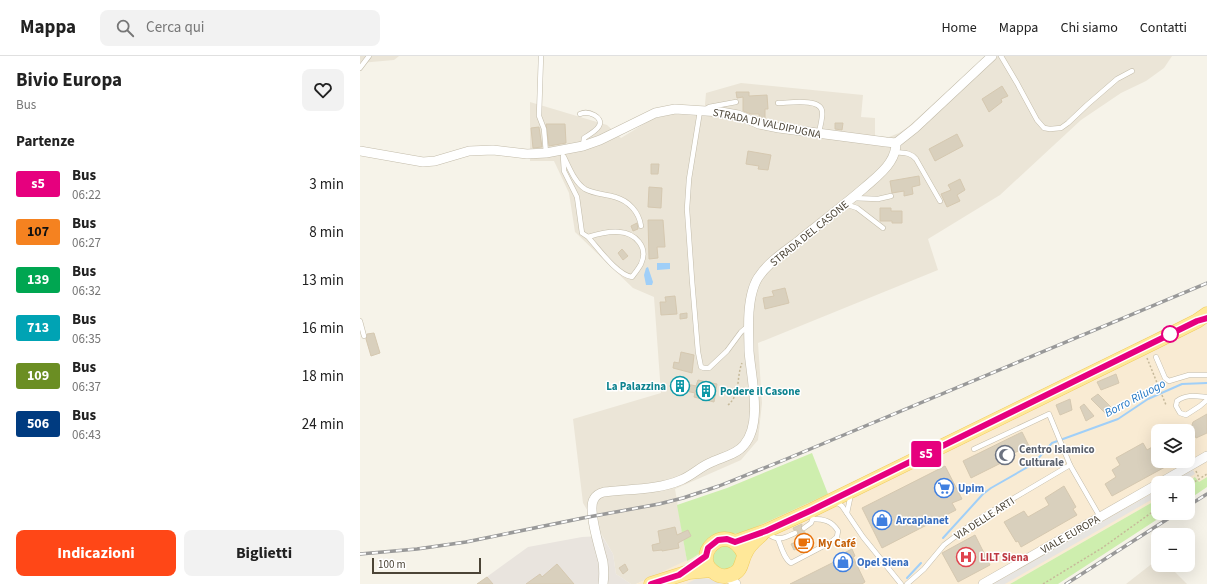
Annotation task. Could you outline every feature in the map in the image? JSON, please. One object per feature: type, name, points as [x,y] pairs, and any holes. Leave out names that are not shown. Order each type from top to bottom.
[{"type":"main road","points":[[651,584],[694,572],[716,573],[729,576],[739,570],[744,554],[755,540],[772,535],[812,515],[833,500],[852,490],[1202,319]]},
{"type":"main road","points":[[716,573],[707,565],[706,556],[708,548],[718,540],[727,539],[735,542],[772,535]]},
{"type":"main road","points":[[735,542],[744,554]]},
{"type":"main road","points":[[679,575],[706,556]]},
{"type":"street","points":[[896,142],[915,128],[992,56]]},
{"type":"street","name":"STRADA DI VALDIPUGNA","points":[[360,151],[423,162],[435,161],[469,151],[493,150],[527,154],[562,153],[616,133],[655,113],[675,109],[702,110],[732,114],[759,124],[819,134],[896,142]]},
{"type":"street","name":"STRADA DEL CASONE","points":[[603,584],[603,562],[592,514],[594,498],[598,494],[604,492],[662,486],[673,483],[695,473],[703,466],[736,452],[743,447],[749,438],[754,425],[754,400],[748,326],[753,287],[760,275],[773,261],[849,201],[884,171],[895,152],[896,142]]},
{"type":"street","name":"VIALE EUROPA","points":[[1173,476],[1207,456]]},
{"type":"street","name":"VIALE EUROPA","points":[[983,584],[1151,488]]},
{"type":"street","points":[[739,570],[740,584]]},
{"type":"street","points":[[716,573],[729,578],[736,584]]},
{"type":"lane","points":[[360,68],[369,56]]},
{"type":"lane","points":[[541,56],[540,116],[544,129],[546,153]]},
{"type":"lane","points":[[1001,56],[1037,120],[1044,128],[1050,129],[1061,128],[1068,124],[1117,79],[1132,71]]},
{"type":"lane","points":[[736,102],[709,107],[702,110],[689,179],[687,209],[694,309],[700,367],[709,368],[727,351],[741,332],[748,326]]},
{"type":"lane","points":[[778,103],[809,102],[819,105],[822,109],[819,134]]},
{"type":"lane","points":[[580,114],[584,112],[590,113],[599,119],[600,122],[599,126],[584,138],[583,146]]},
{"type":"lane","points":[[895,152],[908,153],[916,159],[940,201]]},
{"type":"lane","points":[[562,153],[579,184],[592,192],[616,197],[627,203],[640,217],[641,226]]},
{"type":"lane","points":[[562,153],[564,171],[577,197],[582,233],[588,237],[613,265],[628,276],[632,277],[641,264],[644,253],[642,244],[630,233],[618,231],[588,237]]},
{"type":"lane","points":[[849,201],[878,199],[891,196]]},
{"type":"lane","points":[[849,201],[883,228]]},
{"type":"lane","points":[[360,321],[364,336]]},
{"type":"lane","points":[[1156,357],[1165,378],[1169,381],[1189,375],[1207,376]]},
{"type":"lane","points":[[1207,397],[1184,397],[1177,401],[1176,406],[1180,413],[1186,415],[1207,400]]},
{"type":"lane","points":[[974,449],[1048,414],[1070,465],[1100,517]]},
{"type":"lane","name":"VIA DELLE ARTI","points":[[907,584],[924,569],[944,545],[965,529],[982,517],[1070,465]]},
{"type":"lane","points":[[847,514],[852,490]]},
{"type":"lane","points":[[833,500],[839,504],[901,584]]},
{"type":"lane","points":[[795,533],[772,535],[788,561],[792,562],[837,538],[838,531],[832,523],[812,515],[809,525],[804,528]]},
{"type":"path","points":[[728,405],[734,400],[736,395],[741,364],[749,352]]},
{"type":"path","points":[[1145,354],[1166,405]]},
{"type":"path","points":[[1195,482],[1207,474]]},
{"type":"path","points":[[1043,584],[1102,548],[1151,513]]},
{"type":"shaded area","points":[[360,56],[399,56],[394,60],[360,63]]},
{"type":"shaded area","points":[[986,56],[1172,56],[1164,68],[1146,81],[1121,93],[1081,120],[1000,195],[928,239],[938,270],[758,343],[762,403],[758,440],[741,460],[675,489],[687,561],[636,584],[631,584],[616,574],[613,554],[583,503],[573,419],[661,393],[654,297],[633,288],[575,232],[569,193],[554,161],[530,161],[530,102],[607,125],[621,138],[652,119],[672,114],[704,116],[706,93],[741,83],[863,95],[861,117],[875,118],[875,136],[889,137],[908,127]]},
{"type":"shaded area","points":[[1207,308],[1207,477],[1199,483],[1195,476],[1151,476],[1151,503],[1010,584],[636,584],[701,554],[709,541],[828,494],[1068,378]]},
{"type":"shaded area","points":[[1193,470],[1195,474],[1192,476],[1182,476]]},
{"type":"shaded area","points":[[1151,494],[1151,500],[1005,584],[993,584]]},
{"type":"shaded area","points":[[602,536],[613,554],[616,574],[631,584],[477,584],[528,547],[582,537]]},
{"type":"shaded area","points":[[1151,564],[1151,572],[1175,572],[1187,584],[1126,584]]},
{"type":"shaded area","points":[[700,577],[714,580],[722,584],[686,584]]},
{"type":"green space","points":[[812,453],[828,494],[745,532],[730,534],[687,561],[677,505],[727,488]]},
{"type":"green space","points":[[1195,477],[1199,482],[1207,477],[1207,487],[1195,495]]},
{"type":"green space","points":[[1151,503],[1151,520],[1156,520],[1058,584],[1010,584]]},
{"type":"green space","points":[[725,546],[730,547],[736,553],[736,563],[730,569],[725,570],[720,569],[714,563],[713,558],[714,553],[720,547]]},
{"type":"water","points":[[657,263],[670,263],[670,269],[657,270]]},
{"type":"water","points":[[648,267],[653,282],[652,285],[646,285],[644,275],[646,268]]},
{"type":"building","points":[[1002,86],[1008,96],[1001,99],[1002,102],[989,112],[982,99]]},
{"type":"building","points":[[736,92],[749,92],[749,96],[767,95],[768,109],[765,109],[765,119],[759,117],[759,114],[751,114],[743,111],[743,97],[737,98]]},
{"type":"building","points":[[835,123],[843,123],[842,130],[835,129]]},
{"type":"building","points":[[546,124],[565,124],[566,143],[549,146]]},
{"type":"building","points":[[539,127],[542,147],[533,148],[531,128]]},
{"type":"building","points":[[957,134],[963,146],[935,161],[929,149]]},
{"type":"building","points":[[748,151],[771,155],[768,170],[758,169],[759,166],[746,164]]},
{"type":"building","points":[[651,164],[659,164],[658,174],[651,174]]},
{"type":"building","points":[[919,176],[920,185],[912,187],[913,194],[904,196],[904,191],[892,193],[890,181]]},
{"type":"building","points":[[960,179],[965,190],[957,195],[960,201],[947,207],[941,194],[951,190],[948,185]]},
{"type":"building","points":[[649,187],[662,188],[661,208],[648,207]]},
{"type":"building","points":[[880,208],[891,208],[891,211],[902,211],[902,223],[880,221]]},
{"type":"building","points":[[648,220],[663,220],[665,247],[657,247],[658,258],[649,259]]},
{"type":"building","points":[[637,223],[638,229],[633,231],[631,226]]},
{"type":"building","points":[[622,249],[628,256],[623,260],[618,253]]},
{"type":"building","points":[[785,288],[789,303],[765,309],[763,298],[774,296],[772,291]]},
{"type":"building","points":[[675,296],[677,314],[661,315],[660,302],[666,302],[665,297]]},
{"type":"building","points":[[687,313],[687,318],[680,319],[680,314]]},
{"type":"building","points":[[374,333],[380,353],[371,356],[366,339],[367,334]]},
{"type":"building","points":[[681,352],[694,355],[692,373],[673,368],[674,362],[679,363]]},
{"type":"building","points":[[1116,374],[1119,383],[1101,390],[1097,382]]},
{"type":"building","name":"Podere il Casone","points":[[698,380],[717,384],[714,402],[694,397],[695,393],[672,388],[673,381],[696,386]]},
{"type":"building","points":[[1098,394],[1114,410],[1107,415],[1091,399]]},
{"type":"building","points":[[1070,399],[1072,410],[1060,415],[1056,405]]},
{"type":"building","points":[[1084,404],[1094,416],[1086,421],[1080,407]]},
{"type":"building","points":[[1207,414],[1207,433],[1196,438],[1195,424],[1192,424],[1193,422]]},
{"type":"building","points":[[1022,432],[1029,446],[1014,453],[1015,456],[971,478],[963,461]]},
{"type":"building","points":[[1143,443],[1147,450],[1151,448],[1151,468],[1163,468],[1112,496],[1105,484],[1116,477],[1112,470],[1120,465],[1116,458]]},
{"type":"building","points":[[945,466],[962,499],[952,503],[956,510],[882,548],[862,508]]},
{"type":"building","points":[[1064,486],[1076,507],[1073,509],[1077,515],[1021,547],[1018,541],[1016,542],[1004,522],[1024,511],[1028,517],[1049,505],[1045,498]]},
{"type":"building","points":[[802,524],[801,530],[805,532],[807,537],[809,536],[813,545],[801,550],[799,548],[794,550],[791,544],[799,541],[797,536],[799,533],[793,528]]},
{"type":"building","points":[[675,527],[677,535],[688,530],[691,536],[678,543],[679,548],[653,551],[652,545],[660,543],[658,531]]},
{"type":"building","points":[[975,535],[990,565],[958,582],[942,553]]},
{"type":"building","points":[[852,549],[855,556],[853,557],[865,582],[862,584],[790,584],[846,556],[844,553]]},
{"type":"building","points":[[557,564],[574,584],[526,584],[540,574],[542,577]]},
{"type":"building","points":[[625,564],[628,570],[623,574],[619,568]]},
{"type":"building","points":[[487,577],[493,584],[477,584]]},
{"type":"waterway","name":"Borro Riluogo","points":[[943,538],[983,494],[1033,464],[1052,443],[1118,419],[1148,399],[1182,384],[1207,383]]},
{"type":"waterway","name":"Borro Riluogo","points":[[907,578],[921,563]]},
{"type":"railway","points":[[360,554],[417,549],[466,542],[683,498],[719,486],[784,460],[1207,283]]},
{"type":"railway","points":[[1195,502],[1207,494]]},
{"type":"railway","points":[[1066,584],[1166,520]]},
{"type":"bus line","name":"s5","points":[[651,584],[679,575],[706,556],[708,548],[718,540],[727,539],[735,542],[766,531],[812,510],[1197,321],[1207,318]]},
{"type":"place","name":"La Palazzina","points":[[680,386]]},
{"type":"place","name":"Podere il Casone","points":[[706,391]]},
{"type":"place","name":"Centro Islamico Culturale","points":[[1005,455]]},
{"type":"place","name":"Upim","points":[[944,488]]},
{"type":"place","name":"Arcaplanet","points":[[882,520]]},
{"type":"place","name":"My Café","points":[[804,543]]},
{"type":"place","name":"LILT Siena","points":[[966,557]]},
{"type":"place","name":"Opel Siena","points":[[843,562]]}]
